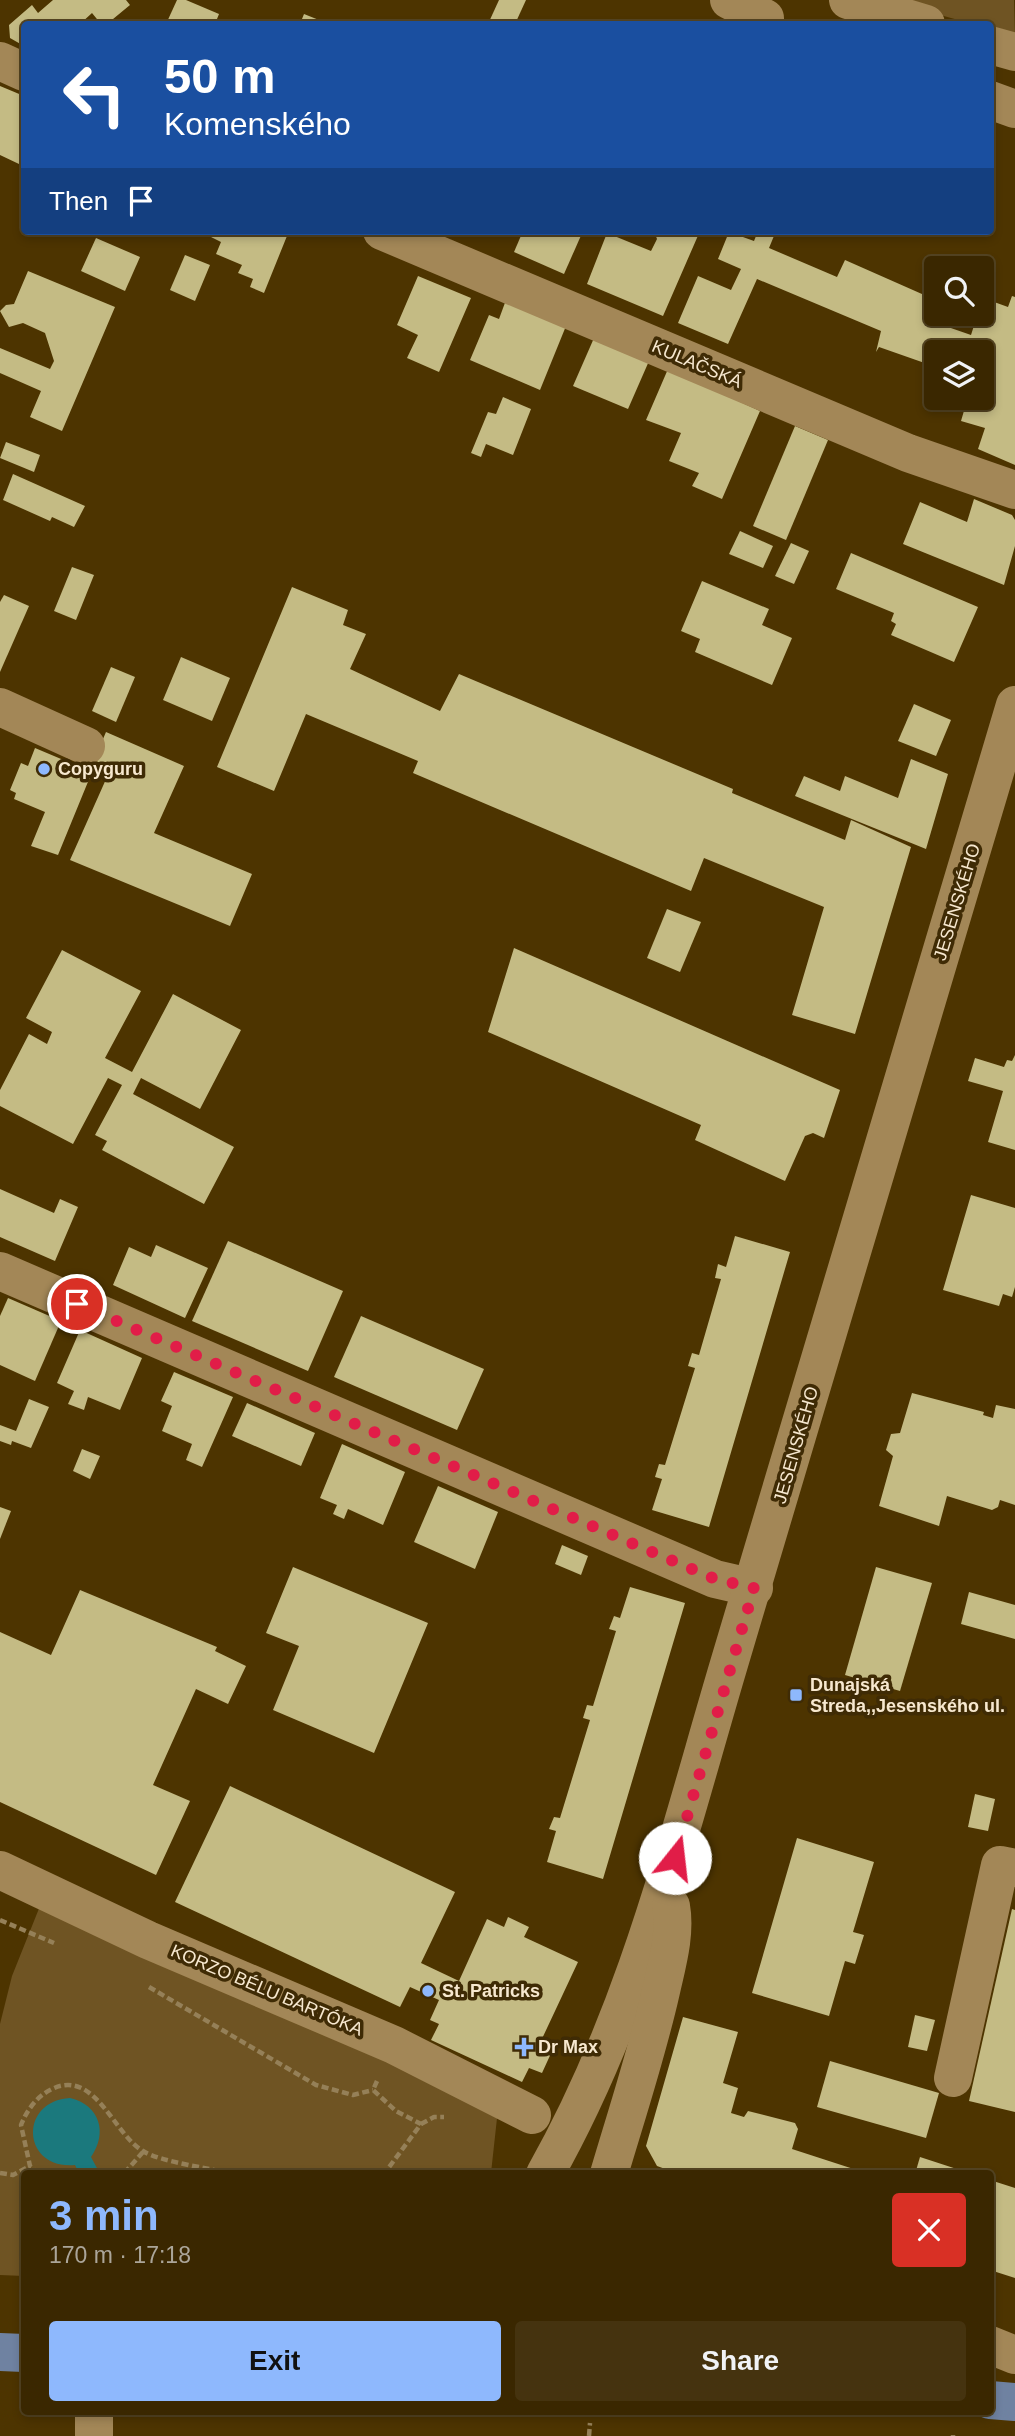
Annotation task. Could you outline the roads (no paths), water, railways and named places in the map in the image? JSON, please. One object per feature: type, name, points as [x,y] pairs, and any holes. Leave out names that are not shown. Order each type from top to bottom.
[{"type":"main road","points":[[0,2352],[21,2353]]},
{"type":"main road","points":[[994,2400],[1015,2402]]},
{"type":"street","points":[[729,0],[773,14]]},
{"type":"street","points":[[848,0],[916,21]]},
{"type":"street","points":[[994,46],[1015,52]]},
{"type":"street","points":[[0,61],[21,71]]},
{"type":"street","points":[[994,101],[1015,109]]},
{"type":"street","name":"KULAČSKÁ","points":[[391,235],[908,453],[1015,490]]},
{"type":"street","name":"JESENSKÉHO","points":[[547,2170],[573,2124],[623,2009],[668,1883],[1015,705]]},
{"type":"street","points":[[0,707],[86,746]]},
{"type":"street","points":[[0,1271],[715,1579],[754,1588]]},
{"type":"street","points":[[953,2078],[1000,1865],[1015,1868]]},
{"type":"street","name":"KORZO BÉLU BARTÓKA","points":[[0,1870],[148,1940],[394,2045],[532,2115]]},
{"type":"street","points":[[610,2170],[648,2050],[667,1964],[674,1920],[668,1883]]},
{"type":"street","points":[[994,2347],[1015,2355]]},
{"type":"street","points":[[94,2415],[94,2436]]},
{"type":"water","points":[[70,2098],[94,2113],[100,2130],[91,2157],[98,2170],[78,2170],[75,2165],[57,2164],[45,2157],[36,2147],[33,2134],[35,2122],[41,2110],[53,2102]]},
{"type":"place","name":"Copyguru","points":[[44,769]]},
{"type":"place","name":"Dunajská Streda,,Jesenského ul.","points":[[796,1695]]},
{"type":"place","name":"St. Patricks","points":[[428,1991]]},
{"type":"place","name":"Dr Max","points":[[524,2047]]}]
